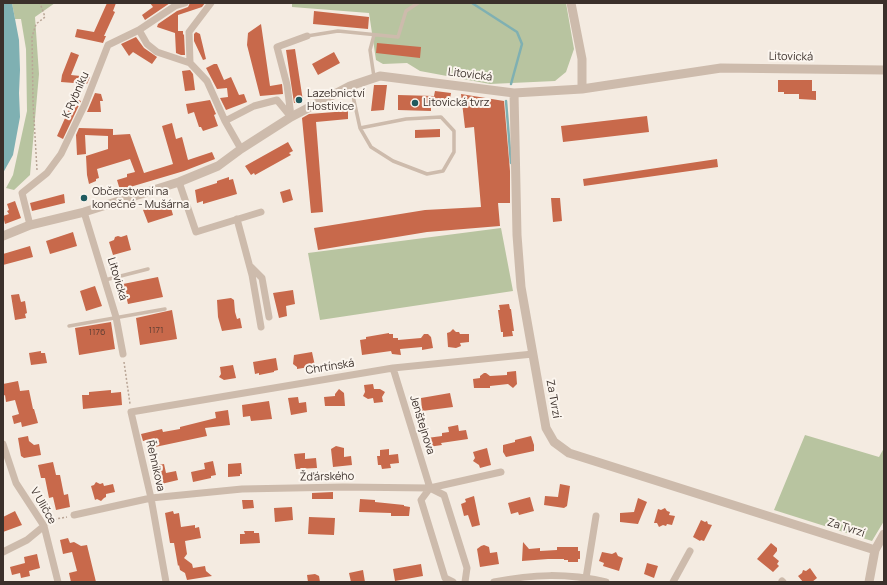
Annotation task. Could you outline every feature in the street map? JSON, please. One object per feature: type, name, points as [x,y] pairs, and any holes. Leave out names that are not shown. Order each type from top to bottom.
[{"type":"street","name":"K Rybníku","points":[[30,225],[22,193],[47,173],[61,154],[90,91],[108,45],[139,30],[175,6],[186,3]]},
{"type":"street","points":[[190,63],[189,32],[211,3]]},
{"type":"street","points":[[571,3],[582,59],[582,89]]},
{"type":"street","points":[[139,30],[147,44],[157,52],[190,63],[207,81],[225,120],[241,149]]},
{"type":"street","points":[[291,116],[287,85],[277,46],[307,36]]},
{"type":"street","name":"Litovická","points":[[3,236],[30,225],[84,212],[179,182],[218,166],[291,116],[350,86],[380,76],[514,93],[582,89],[721,68],[884,70]]},
{"type":"street","name":"Za Tvrzí","points":[[514,93],[517,234],[520,280],[546,428],[554,442],[568,453],[875,550]]},
{"type":"street","points":[[225,120],[254,106],[277,100],[291,116]]},
{"type":"street","points":[[179,182],[196,232],[261,212]]},
{"type":"street","name":"Litovická","points":[[84,212],[116,317],[123,354]]},
{"type":"street","points":[[238,219],[250,265],[261,327]]},
{"type":"street","points":[[250,265],[262,278],[269,317]]},
{"type":"street","name":"Chrtínská","points":[[131,412],[392,368],[533,354]]},
{"type":"street","name":"Jenštejnova","points":[[392,368],[430,488]]},
{"type":"street","name":"Řehníkova","points":[[131,412],[152,498],[166,582]]},
{"type":"street","name":"V Uličce","points":[[3,444],[16,483],[44,526],[58,582]]},
{"type":"street","name":"Žďárského","points":[[74,515],[152,498],[242,489],[343,487],[430,488],[501,472]]},
{"type":"street","points":[[453,582],[445,578],[421,500],[430,488],[444,495],[467,568],[465,582]]},
{"type":"street","points":[[586,578],[596,516]]},
{"type":"street","points":[[3,552],[27,540],[44,526]]},
{"type":"street","points":[[869,582],[875,550],[884,534]]},
{"type":"street","points":[[673,582],[690,551]]},
{"type":"street","points":[[494,582],[550,575],[586,578],[606,582]]},
{"type":"lane","points":[[307,36],[338,31],[398,37],[406,11],[418,3]]},
{"type":"lane","points":[[374,35],[370,50],[374,78]]},
{"type":"lane","points":[[350,86],[360,128],[371,147],[393,161],[427,174],[443,171],[454,152],[454,131],[441,117],[406,119],[360,128]]},
{"type":"lane","points":[[105,280],[148,269]]},
{"type":"lane","points":[[69,326],[165,309]]},
{"type":"path","points":[[38,180],[33,102],[32,37],[36,24],[45,17],[40,3]]},
{"type":"path","points":[[123,354],[131,412]]},
{"type":"path","points":[[44,526],[56,519],[74,515]]},
{"type":"green space","points":[[12,3],[55,3],[35,17],[39,74],[30,175],[14,190],[6,188],[13,175],[27,111],[26,49],[21,19],[15,19]]},
{"type":"green space","points":[[292,3],[566,3],[574,49],[566,72],[555,81],[490,84],[420,71],[407,63],[383,64],[376,60],[369,13],[292,7]]},
{"type":"green space","points":[[501,228],[513,291],[320,320],[308,253]]},
{"type":"green space","points":[[805,435],[879,457],[884,448],[884,521],[872,541],[774,510]]},
{"type":"water","points":[[3,3],[12,3],[19,40],[20,117],[13,155],[3,173]]},
{"type":"building","points":[[107,3],[116,3],[113,11],[115,12],[104,36],[106,36],[103,43],[75,37],[77,29],[94,32]]},
{"type":"building","points":[[150,3],[170,3],[145,20],[142,15],[153,7]]},
{"type":"building","points":[[190,3],[205,3],[202,7],[178,15],[178,31],[183,31],[183,35],[184,34],[185,55],[181,55],[176,53],[175,33],[157,27],[158,24],[177,11],[188,7]]},
{"type":"building","points":[[314,11],[369,17],[368,29],[313,24]]},
{"type":"building","points":[[261,24],[270,86],[282,84],[283,94],[260,96],[247,45],[248,33]]},
{"type":"building","points":[[196,32],[200,34],[206,59],[203,60],[194,41],[194,34]]},
{"type":"building","points":[[136,37],[144,48],[157,57],[152,64],[133,52],[129,56],[121,44]]},
{"type":"building","points":[[377,43],[421,47],[420,58],[376,53]]},
{"type":"building","points":[[295,49],[303,101],[294,103],[286,50]]},
{"type":"building","points":[[71,52],[79,55],[71,75],[90,77],[87,84],[61,82],[62,75]]},
{"type":"building","points":[[334,52],[340,63],[318,75],[312,64]]},
{"type":"building","points":[[217,64],[224,80],[231,77],[239,95],[244,94],[247,102],[226,110],[220,98],[228,97],[227,88],[217,89],[206,68]]},
{"type":"building","points":[[190,70],[193,74],[195,90],[185,91],[182,71]]},
{"type":"building","points":[[778,80],[812,80],[812,91],[816,91],[816,100],[799,99],[799,94],[784,94],[784,92],[778,92]]},
{"type":"building","points":[[374,85],[387,85],[384,110],[371,111]]},
{"type":"building","name":"Litovická tvrz","points":[[435,91],[451,93],[449,105],[431,102],[431,111],[398,110],[398,95],[434,96]]},
{"type":"building","points":[[95,93],[101,94],[103,101],[100,101],[101,112],[87,112]]},
{"type":"building","points":[[461,94],[504,101],[510,171],[510,203],[498,203],[500,226],[427,232],[318,250],[314,228],[425,210],[481,207],[474,127],[465,128]]},
{"type":"building","points":[[74,98],[81,101],[63,139],[57,136]]},
{"type":"building","points":[[210,100],[216,114],[214,115],[218,126],[203,131],[201,127],[199,127],[194,112],[188,114],[186,104]]},
{"type":"building","points":[[348,111],[348,119],[316,122],[323,212],[311,213],[302,118],[309,114]]},
{"type":"building","points":[[647,116],[649,132],[563,142],[561,126]]},
{"type":"building","points":[[172,123],[176,139],[182,137],[188,160],[212,152],[215,159],[184,171],[120,190],[117,180],[127,177],[127,174],[135,172],[130,159],[97,169],[99,178],[89,184],[86,156],[108,149],[108,136],[85,135],[86,154],[77,155],[76,135],[79,128],[113,129],[113,135],[130,134],[144,173],[173,164],[162,126]]},
{"type":"building","points":[[440,129],[440,137],[415,138],[415,130]]},
{"type":"building","points":[[288,142],[293,151],[289,153],[291,155],[255,175],[254,173],[251,175],[245,166]]},
{"type":"building","points":[[717,159],[718,167],[584,186],[583,179]]},
{"type":"building","points":[[229,177],[229,180],[233,179],[237,194],[203,204],[203,201],[197,203],[195,190],[217,183],[217,181]]},
{"type":"building","points":[[290,189],[293,200],[283,203],[280,192]]},
{"type":"building","points":[[64,194],[65,203],[32,211],[30,203]]},
{"type":"building","points":[[551,198],[560,198],[562,221],[553,222]]},
{"type":"building","points":[[15,201],[21,218],[5,224],[3,216],[9,214],[7,211],[9,210],[7,204]]},
{"type":"building","points":[[169,201],[173,215],[148,223],[143,210]]},
{"type":"building","points":[[73,232],[77,246],[50,254],[46,241]]},
{"type":"building","points":[[127,235],[131,250],[113,255],[109,242],[114,240],[115,237]]},
{"type":"building","points":[[30,246],[33,257],[3,265],[3,254]]},
{"type":"building","points":[[158,277],[163,297],[128,304],[123,284]]},
{"type":"building","points":[[95,286],[102,306],[86,311],[80,291]]},
{"type":"building","points":[[293,290],[295,304],[286,306],[287,316],[279,318],[273,293]]},
{"type":"building","points":[[19,294],[21,302],[25,301],[27,313],[25,314],[26,318],[15,320],[11,295]]},
{"type":"building","points":[[231,298],[234,300],[237,319],[240,318],[242,328],[222,331],[218,317],[217,300]]},
{"type":"building","points":[[509,304],[514,331],[512,331],[513,336],[503,337],[498,310],[500,310],[499,305]]},
{"type":"building","points":[[172,310],[177,339],[140,345],[136,318]]},
{"type":"building","points":[[111,322],[115,349],[79,355],[75,328]]},
{"type":"building","points":[[453,329],[460,334],[469,334],[469,342],[460,343],[461,346],[456,348],[448,347],[447,333]]},
{"type":"building","points":[[389,333],[393,334],[393,338],[398,338],[398,340],[421,338],[424,334],[428,334],[431,337],[433,348],[422,350],[422,347],[400,349],[401,355],[392,354],[391,351],[362,355],[360,340],[366,339],[366,337]]},
{"type":"building","points":[[41,351],[41,353],[45,353],[47,363],[31,365],[29,353]]},
{"type":"building","points":[[312,352],[315,366],[297,369],[297,367],[293,364],[294,355]]},
{"type":"building","points":[[276,358],[278,370],[259,375],[259,373],[255,374],[253,362]]},
{"type":"building","points":[[233,365],[236,378],[224,380],[219,377],[221,374],[220,367]]},
{"type":"building","points":[[516,371],[517,384],[513,388],[508,384],[490,386],[490,388],[474,388],[473,379],[480,378],[480,376],[484,373],[490,376],[507,375],[507,372]]},
{"type":"building","points":[[18,381],[20,391],[29,390],[38,423],[22,427],[21,422],[14,424],[12,416],[19,414],[15,400],[6,402],[5,395],[3,396],[3,384]]},
{"type":"building","points":[[373,384],[374,389],[380,389],[385,392],[382,397],[383,402],[374,403],[373,398],[368,399],[363,396],[365,392],[364,385]]},
{"type":"building","points":[[339,389],[344,393],[345,406],[325,406],[324,397],[335,396]]},
{"type":"building","points":[[111,390],[111,393],[121,392],[122,405],[83,409],[82,395],[89,395],[89,392]]},
{"type":"building","points":[[450,393],[453,407],[422,411],[421,398]]},
{"type":"building","points":[[298,397],[299,403],[306,402],[307,412],[291,415],[288,398]]},
{"type":"building","points":[[269,401],[272,419],[251,421],[250,416],[243,417],[242,405]]},
{"type":"building","points":[[228,410],[230,425],[205,428],[207,436],[155,447],[153,439],[143,441],[141,434],[162,429],[163,432],[180,429],[180,427],[216,418],[215,412]]},
{"type":"building","points":[[458,425],[459,431],[466,430],[468,439],[441,443],[442,445],[428,447],[427,438],[442,436],[442,433],[449,432],[448,427]]},
{"type":"building","points":[[28,436],[29,441],[34,445],[39,444],[41,455],[24,458],[21,456],[18,438]]},
{"type":"building","points":[[531,436],[534,451],[506,457],[503,452],[503,445]]},
{"type":"building","points":[[336,446],[344,448],[344,457],[351,456],[352,465],[333,467],[331,449]]},
{"type":"building","points":[[487,448],[491,465],[480,468],[479,465],[473,461],[475,458],[473,452]]},
{"type":"building","points":[[389,449],[389,455],[398,454],[399,463],[390,464],[391,468],[382,469],[381,465],[378,465],[377,456],[380,456],[380,450]]},
{"type":"building","points":[[305,453],[305,459],[316,458],[317,468],[296,469],[294,454]]},
{"type":"building","points":[[213,461],[216,475],[211,476],[211,478],[193,482],[191,472],[205,469],[204,463]]},
{"type":"building","points":[[53,462],[56,475],[60,475],[64,495],[68,494],[70,507],[56,510],[53,497],[49,498],[45,478],[41,478],[38,465]]},
{"type":"building","points":[[241,463],[242,474],[240,474],[240,476],[228,477],[228,464]]},
{"type":"building","points":[[164,464],[166,473],[176,471],[178,480],[157,485],[153,466]]},
{"type":"building","points":[[96,482],[100,484],[103,483],[104,486],[113,484],[115,492],[106,494],[106,497],[101,501],[97,499],[95,500],[91,486]]},
{"type":"building","points":[[560,484],[570,486],[567,506],[564,508],[544,505],[545,496],[558,497]]},
{"type":"building","points":[[333,492],[333,499],[312,499],[312,493]]},
{"type":"building","points":[[474,496],[480,525],[472,527],[468,515],[464,516],[461,504],[466,502],[465,499]]},
{"type":"building","points":[[530,497],[534,511],[519,515],[518,512],[511,514],[508,503]]},
{"type":"building","points":[[638,498],[647,502],[638,524],[620,522],[620,513],[634,512]]},
{"type":"building","points":[[360,499],[375,500],[375,502],[410,507],[409,516],[391,516],[391,513],[359,512]]},
{"type":"building","points":[[242,500],[253,500],[254,508],[243,509]]},
{"type":"building","points":[[292,507],[293,520],[275,522],[274,508]]},
{"type":"building","points":[[665,508],[670,512],[669,515],[675,516],[672,525],[667,524],[666,526],[663,525],[659,527],[657,523],[654,523],[658,509],[661,510]]},
{"type":"building","points":[[15,511],[22,525],[3,532],[3,517]]},
{"type":"building","points":[[173,511],[174,514],[179,513],[181,527],[195,525],[195,528],[199,527],[201,538],[185,541],[187,554],[184,558],[192,564],[193,568],[205,566],[206,571],[212,576],[187,580],[185,573],[180,570],[174,543],[170,543],[165,513]]},
{"type":"building","points":[[309,517],[335,518],[334,535],[308,534]]},
{"type":"building","points":[[701,520],[705,522],[707,521],[708,524],[712,525],[704,541],[700,541],[693,537]]},
{"type":"building","points":[[244,531],[254,531],[254,533],[259,533],[260,543],[240,544],[240,534],[245,534]]},
{"type":"building","points":[[68,538],[70,543],[74,542],[81,546],[87,545],[96,582],[71,582],[69,573],[77,571],[72,552],[63,554],[60,540]]},
{"type":"building","points":[[523,542],[529,549],[540,548],[540,551],[557,550],[557,547],[578,547],[578,551],[580,551],[580,559],[578,559],[578,562],[568,562],[568,560],[564,559],[522,561]]},
{"type":"building","points":[[771,543],[777,548],[777,551],[773,556],[779,561],[777,564],[779,566],[773,572],[757,559]]},
{"type":"building","points":[[484,545],[489,547],[490,553],[497,552],[499,564],[480,567],[477,549]]},
{"type":"building","points":[[602,552],[612,554],[616,552],[618,556],[623,558],[619,571],[603,566],[604,563],[599,561]]},
{"type":"building","points":[[37,554],[40,568],[29,571],[30,576],[21,578],[20,573],[12,575],[10,567],[25,563],[24,557]]},
{"type":"building","points":[[647,563],[658,566],[654,578],[644,574]]},
{"type":"building","points":[[421,564],[423,576],[395,581],[393,569]]},
{"type":"building","points":[[810,568],[817,578],[812,582],[803,582],[798,576],[803,570],[806,571]]},
{"type":"building","points":[[363,570],[365,582],[351,582],[349,573]]},
{"type":"building","points":[[315,574],[319,576],[320,582],[308,582],[307,575]]},
{"type":"waterway","points":[[472,3],[517,32],[522,44],[511,84]]},
{"type":"waterway","points":[[506,101],[511,163]]},
{"type":"place","name":"Lazebnictví Hostivice","points":[[299,100]]},
{"type":"place","name":"Litovická tvrz","points":[[415,103]]},
{"type":"place","name":"Občerstvení na konečné - Mušárna","points":[[84,198]]}]
